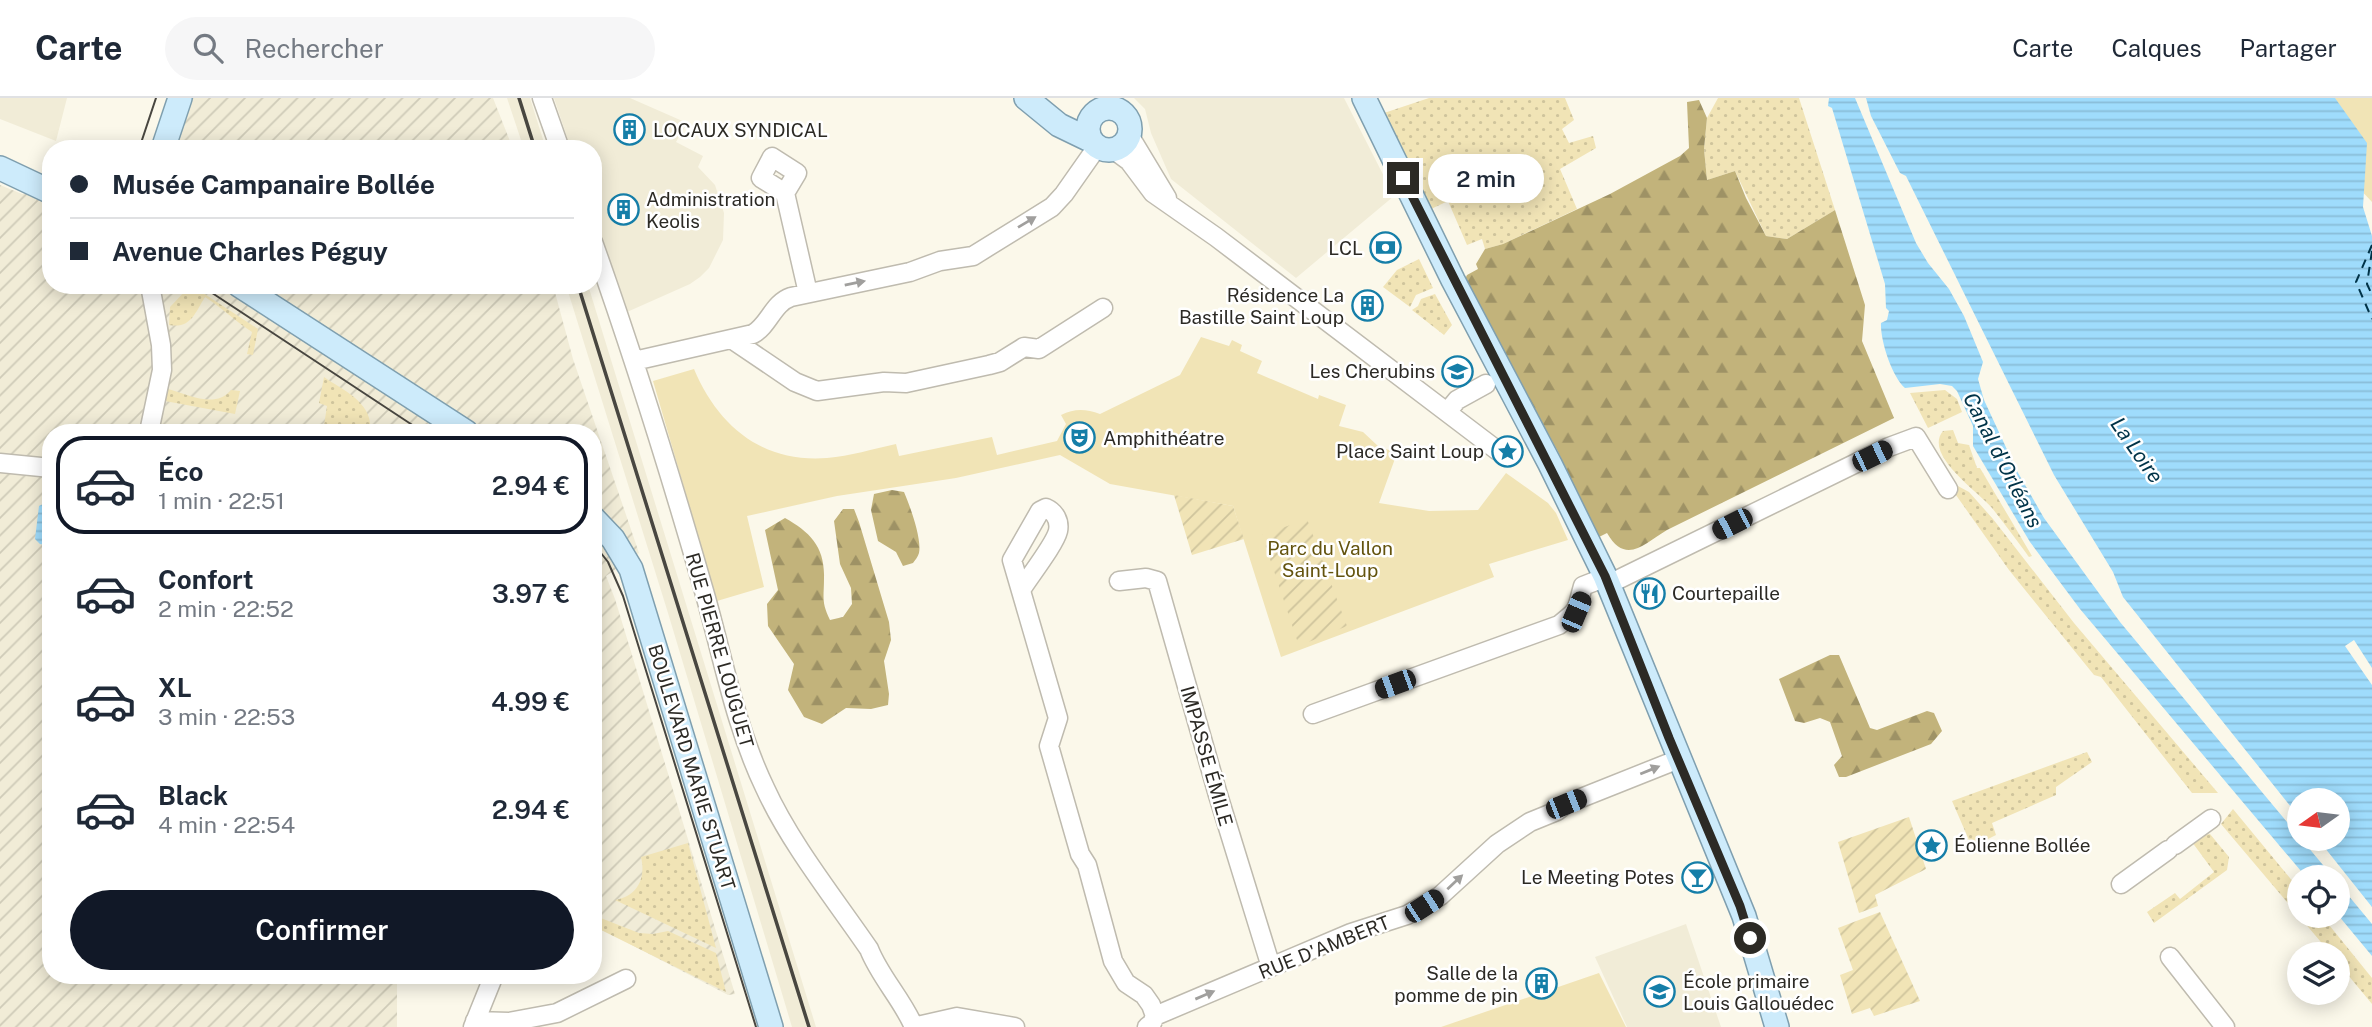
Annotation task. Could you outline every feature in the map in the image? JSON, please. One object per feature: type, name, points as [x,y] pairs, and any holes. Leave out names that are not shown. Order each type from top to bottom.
[{"type":"main road","points":[[166,140],[180,98]]},
{"type":"main road","points":[[174,140],[187,98]]},
{"type":"main road","points":[[1026,98],[1059,125],[1106,123]]},
{"type":"main road","points":[[1037,98],[1062,116],[1106,123]]},
{"type":"main road","points":[[1364,98],[1453,280],[1550,464],[1607,581],[1744,916],[1777,1027]]},
{"type":"main road","points":[[0,167],[42,188]]},
{"type":"main road","points":[[252,294],[454,424]]},
{"type":"main road","name":"BOULEVARD MARIE STUART","points":[[602,527],[613,539],[631,569],[771,1027]]},
{"type":"street","points":[[542,98],[557,140]]},
{"type":"street","points":[[634,361],[733,340],[759,331],[784,299],[910,272],[960,252],[993,243],[1046,211],[1060,199],[1106,123],[1129,162],[1153,192],[1498,451]]},
{"type":"street","points":[[785,193],[807,293]]},
{"type":"street","name":"RUE PIERRE LOUGUET","points":[[602,268],[634,361],[705,593],[747,749],[765,791],[784,824],[869,948],[875,965],[905,1006],[914,1027]]},
{"type":"street","points":[[151,424],[162,370],[161,345],[152,294]]},
{"type":"street","points":[[733,340],[796,382],[811,390],[824,391],[884,382],[906,383],[1000,362],[1024,347],[1039,349],[1103,308]]},
{"type":"street","points":[[1448,411],[1457,400],[1486,384]]},
{"type":"street","points":[[1313,714],[1559,625],[1576,612],[1582,599],[1583,586],[1607,581],[1916,437],[1948,489]]},
{"type":"street","points":[[0,463],[42,467]]},
{"type":"street","name":"IMPASSE ÉMILE","points":[[1119,581],[1146,578],[1157,581],[1217,795],[1271,967]]},
{"type":"street","points":[[1021,590],[1058,718],[1049,746],[1080,855],[1087,865],[1113,961],[1126,983],[1144,995],[1151,1005],[1151,1021]]},
{"type":"street","name":"RUE D'AMBERT","points":[[1151,1021],[1351,933],[1408,915],[1440,896],[1497,844],[1530,822],[1566,804],[1679,759]]},
{"type":"street","points":[[2121,884],[2211,819]]},
{"type":"street","points":[[2170,957],[2225,1027]]},
{"type":"street","points":[[490,984],[474,1024],[509,1022],[557,1013],[626,979]]},
{"type":"street","points":[[914,1027],[957,1017],[1015,1027]]},
{"type":"shaded area","points":[[0,98],[67,98],[56,140],[0,119]]},
{"type":"shaded area","points":[[191,98],[493,98],[509,140],[179,140]]},
{"type":"shaded area","points":[[507,98],[530,98],[543,140],[521,140]]},
{"type":"shaded area","points":[[554,98],[630,98],[687,123],[676,142],[703,156],[698,167],[715,185],[724,213],[723,240],[709,268],[690,284],[627,312],[602,240],[602,140],[568,140]]},
{"type":"shaded area","points":[[1134,98],[1344,98],[1394,196],[1296,278],[1171,179],[1151,133],[1145,109]]},
{"type":"shaded area","points":[[0,185],[22,194],[42,191],[42,294],[555,294],[573,359],[595,424],[42,424],[42,984],[397,984],[397,1027],[0,1027]]},
{"type":"shaded area","points":[[569,294],[591,294],[816,1027],[792,1027]]},
{"type":"shaded area","points":[[602,444],[639,553],[606,576],[735,994],[728,995],[602,930]]},
{"type":"shaded area","name":"École primaire Louis Gallouédec","points":[[1686,924],[1721,1027],[1627,1027],[1595,957]]},
{"type":"green space","points":[[1429,98],[1565,98],[1574,120],[1562,129],[1569,143],[1593,136],[1596,148],[1560,169],[1577,209],[1503,244],[1485,249],[1482,239],[1467,245],[1448,201],[1431,209],[1384,113]]},
{"type":"green space","points":[[1718,98],[1799,98],[1835,210],[1787,239],[1766,236],[1735,171],[1707,180],[1704,149],[1707,118]]},
{"type":"green space","points":[[2298,98],[2372,98],[2372,202],[2329,156]]},
{"type":"green space","points":[[1699,100],[1707,118],[1704,149],[1707,180],[1735,171],[1766,236],[1787,239],[1835,210],[1865,305],[1862,341],[1894,418],[1667,530],[1636,549],[1629,550],[1614,543],[1607,533],[1599,537],[1557,450],[1464,281],[1467,275],[1478,269],[1476,264],[1485,249],[1503,244],[1610,194],[1680,156],[1689,148],[1687,102]]},
{"type":"green space","points":[[1419,259],[1433,288],[1416,295],[1410,307],[1383,287],[1397,270]]},
{"type":"green space","points":[[182,294],[205,294],[258,329],[253,355],[247,354],[252,332],[205,297],[192,318],[182,325],[169,325],[170,307]]},
{"type":"green space","points":[[1435,294],[1452,325],[1444,335],[1412,310],[1418,306],[1421,299]]},
{"type":"green space","name":"Parc du Vallon Saint-Loup","points":[[1201,337],[1229,346],[1232,340],[1242,345],[1240,351],[1262,361],[1257,373],[1318,399],[1319,395],[1346,405],[1339,426],[1363,432],[1378,446],[1397,453],[1379,503],[1429,511],[1478,510],[1506,473],[1548,503],[1556,513],[1568,540],[1489,564],[1494,577],[1281,657],[1233,506],[1110,484],[1060,455],[956,478],[837,496],[747,516],[764,587],[717,601],[653,381],[694,369],[716,408],[729,424],[745,437],[782,454],[827,458],[896,444],[899,456],[992,437],[997,455],[1057,441],[1066,424],[1061,415],[1080,410],[1100,414],[1180,375]]},
{"type":"green space","points":[[324,377],[356,399],[367,413],[370,424],[324,424],[327,406],[319,403]]},
{"type":"green space","points":[[168,389],[210,400],[225,396],[231,390],[240,391],[235,414],[165,401]]},
{"type":"green space","points":[[1945,390],[1957,399],[1962,412],[1928,428],[1910,393]]},
{"type":"green space","points":[[1953,430],[1958,443],[1969,445],[1977,468],[1980,468],[2032,556],[2029,557],[1992,508],[1946,462],[1940,451],[1939,441],[1943,431]]},
{"type":"green space","points":[[1953,485],[1969,492],[1993,519],[2074,623],[2218,793],[2192,793],[2101,677],[2094,675],[2009,570],[1951,488]]},
{"type":"green space","points":[[892,490],[904,492],[919,540],[917,557],[913,563],[903,566],[896,552],[878,541],[871,510],[874,494]]},
{"type":"green space","points":[[1174,495],[1233,506],[1244,539],[1192,555]]},
{"type":"green space","points":[[843,509],[854,509],[889,622],[891,640],[884,661],[888,705],[871,709],[846,708],[822,724],[804,717],[788,690],[794,664],[768,626],[767,604],[778,590],[765,530],[785,518],[809,535],[822,558],[827,614],[830,620],[843,617],[852,604],[851,588],[840,564],[834,521]]},
{"type":"green space","points":[[1307,519],[1347,626],[1299,646],[1262,535]]},
{"type":"green space","points":[[1830,655],[1839,655],[1870,728],[1877,730],[1927,711],[1934,713],[1942,731],[1931,744],[1846,777],[1839,777],[1834,765],[1842,756],[1830,722],[1820,718],[1804,723],[1795,721],[1779,679]]},
{"type":"green space","points":[[2087,752],[2092,762],[2056,787],[2056,795],[1992,823],[1996,835],[1972,847],[1952,801]]},
{"type":"green space","points":[[2233,809],[2287,874],[2287,902],[2221,824]]},
{"type":"green space","points":[[1909,817],[1926,869],[1875,895],[1878,906],[1859,913],[1838,842]]},
{"type":"green space","points":[[2210,834],[2229,857],[2227,870],[2154,923],[2147,912],[2175,893],[2180,899],[2214,872],[2192,842]]},
{"type":"green space","points":[[688,843],[716,948],[615,900],[635,890],[641,879],[641,857]]},
{"type":"green space","points":[[1880,912],[1920,1001],[1874,1016],[1870,1008],[1852,1014],[1840,975],[1853,970],[1838,928]]},
{"type":"green space","points":[[602,919],[639,933],[668,931],[716,953],[726,992],[602,930]]},
{"type":"green space","points":[[2309,928],[2332,928],[2343,942],[2321,942]]},
{"type":"green space","points":[[2350,951],[2372,978],[2372,1004],[2350,977]]},
{"type":"green space","points":[[1599,973],[1626,1027],[1441,1027]]},
{"type":"water","name":"Canal d'Orléans","points":[[1829,98],[1855,98],[1916,243],[1949,289],[1964,316],[1983,362],[1978,379],[1984,400],[2017,471],[2044,518],[2120,622],[2287,822],[2287,851],[2311,851],[2323,865],[2296,865],[2080,609],[2030,542],[1973,446],[1973,426],[1957,391],[1952,386],[1940,384],[1905,388],[1900,383],[1891,367],[1882,339],[1881,323],[1887,320],[1889,311],[1886,308],[1885,284],[1832,108],[1828,106]]},
{"type":"water","name":"La Loire","points":[[1866,98],[2335,98],[2367,143],[2363,207],[2372,236],[2372,668],[2354,640],[2345,646],[2372,685],[2372,907],[2350,879],[2350,865],[2339,865],[2327,851],[2350,851],[2350,788],[2287,788],[2287,802],[2123,597],[2113,572],[2054,475],[1906,176],[1900,173],[1871,116]]},
{"type":"water","points":[[42,504],[42,544],[35,539],[39,506]]},
{"type":"water","points":[[2350,897],[2372,924],[2372,956],[2349,928]]},
{"type":"ferry route","points":[[2372,245],[2356,282],[2372,319]]},
{"type":"ferry route","points":[[2372,251],[2367,284],[2372,295]]},
{"type":"tram line","points":[[142,140],[156,98]]},
{"type":"tram line","points":[[214,294],[411,424]]},
{"type":"tram line","points":[[602,554],[623,596],[756,1027]]},
{"type":"railway","points":[[519,98],[532,140]]},
{"type":"railway","points":[[581,294],[809,1027]]},
{"type":"place","name":"LOCAUX SYNDICAL","points":[[630,130]]},
{"type":"place","name":"Administration Keolis","points":[[623,210]]},
{"type":"place","name":"LCL","points":[[1386,248]]},
{"type":"place","name":"Résidence La Bastille Saint Loup","points":[[1367,306]]},
{"type":"place","name":"Les Cherubins","points":[[1458,371]]},
{"type":"place","name":"Amphithéatre","points":[[1080,438]]},
{"type":"place","name":"Place Saint Loup","points":[[1507,451]]},
{"type":"place","name":"Courtepaille","points":[[1649,593]]},
{"type":"place","name":"Éolienne Bollée","points":[[1931,845]]},
{"type":"place","name":"Le Meeting Potes","points":[[1697,877]]},
{"type":"place","name":"Salle de la pomme de pin","points":[[1541,984]]},
{"type":"place","name":"École primaire Louis Gallouédec","points":[[1660,992]]},
{"type":"route","points":[[1403,178],[1605,576],[1669,738],[1740,906],[1750,938]]}]
